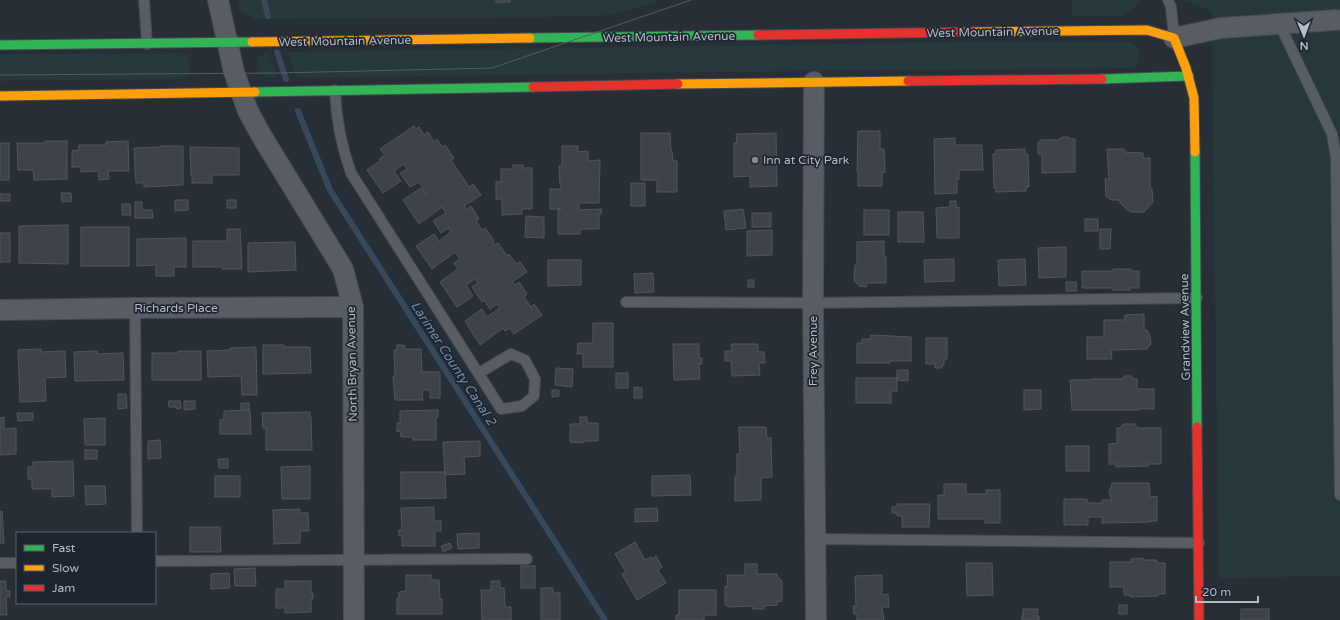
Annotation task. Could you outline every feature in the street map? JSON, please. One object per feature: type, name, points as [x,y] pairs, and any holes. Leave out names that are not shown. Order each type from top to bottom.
[{"type":"street","name":"North Bryan Avenue","points":[[218,0],[227,43],[240,92],[261,135],[343,269],[353,307],[354,620]]},
{"type":"street","name":"West Mountain Avenue","points":[[0,45],[1147,30],[1174,38],[1221,28],[1338,20]]},
{"type":"street","name":"Grandview Avenue","points":[[1174,38],[1183,57],[1194,98],[1199,620]]},
{"type":"street","points":[[0,96],[814,82],[1156,78],[1189,76]]},
{"type":"street","name":"Frey Avenue","points":[[814,82],[813,303],[814,539],[816,620]]},
{"type":"street","name":"Richards Place","points":[[0,310],[353,307]]},
{"type":"lane","points":[[144,0],[147,44]]},
{"type":"lane","points":[[1168,0],[1174,38]]},
{"type":"lane","points":[[1279,23],[1332,134],[1336,156],[1340,495]]},
{"type":"lane","points":[[335,90],[336,107],[347,163],[352,173],[501,409],[522,406],[534,396],[535,380],[525,360],[511,354],[479,373]]},
{"type":"lane","points":[[626,302],[813,303],[1197,298]]},
{"type":"lane","points":[[135,308],[138,532]]},
{"type":"lane","points":[[814,539],[1199,543]]},
{"type":"lane","points":[[156,562],[353,559],[527,559]]},
{"type":"lane","points":[[0,563],[16,563]]},
{"type":"shaded area","points":[[238,0],[663,0],[611,15],[548,17],[255,19],[240,11]]},
{"type":"shaded area","points":[[1073,0],[1142,0],[1122,16],[1071,16]]},
{"type":"shaded area","points":[[1183,0],[1340,0],[1340,576],[1219,578],[1211,11]]},
{"type":"shaded area","points":[[975,42],[1129,42],[1136,46],[1140,54],[1137,65],[1132,68],[296,78],[288,52]]},
{"type":"shaded area","points":[[269,52],[277,78],[266,77],[257,70],[257,61],[260,55]]},
{"type":"shaded area","points":[[180,53],[187,55],[190,63],[187,76],[182,79],[0,81],[0,54]]},
{"type":"building","points":[[496,0],[510,0],[510,2],[496,3]]},
{"type":"building","points":[[414,126],[416,129],[419,127],[424,135],[428,132],[434,142],[437,139],[442,147],[445,145],[454,158],[451,160],[469,187],[473,184],[481,195],[464,206],[467,209],[471,206],[479,219],[476,221],[482,230],[485,228],[495,245],[498,243],[507,256],[509,254],[516,264],[520,262],[527,272],[512,282],[515,285],[519,282],[527,294],[524,297],[531,307],[534,304],[542,315],[514,334],[510,328],[505,331],[503,328],[480,345],[465,321],[482,309],[487,317],[500,308],[497,304],[490,309],[484,300],[482,302],[472,287],[478,283],[475,279],[466,285],[473,296],[457,307],[440,282],[458,269],[454,263],[460,259],[455,252],[432,269],[416,246],[434,234],[439,241],[451,232],[448,228],[441,233],[433,221],[446,213],[442,207],[419,224],[403,200],[421,188],[426,195],[427,194],[419,182],[410,187],[400,173],[407,169],[404,164],[394,171],[401,181],[383,193],[367,170],[380,161],[379,159],[385,155],[380,149]]},
{"type":"building","points":[[858,131],[880,131],[880,149],[884,149],[885,172],[882,172],[882,186],[858,186]]},
{"type":"building","points":[[641,133],[670,133],[673,161],[677,161],[677,192],[657,192],[657,180],[641,180]]},
{"type":"building","name":"Inn at City Park","points":[[776,133],[777,186],[750,187],[750,176],[734,177],[734,143],[737,143],[736,134]]},
{"type":"building","points":[[1062,137],[1075,139],[1075,172],[1042,173],[1042,154],[1038,154],[1038,143],[1041,140],[1058,140]]},
{"type":"building","points":[[955,138],[955,145],[982,145],[983,170],[959,170],[959,179],[957,179],[957,193],[935,194],[934,139]]},
{"type":"building","points":[[45,141],[67,141],[67,179],[34,180],[33,170],[18,170],[17,143],[45,143]]},
{"type":"building","points":[[128,141],[129,171],[108,171],[109,179],[99,180],[98,171],[81,172],[81,167],[72,167],[72,151],[79,150],[79,145],[106,145],[106,142]]},
{"type":"building","points":[[0,143],[9,143],[9,180],[0,180]]},
{"type":"building","points":[[183,146],[183,185],[144,187],[144,183],[136,183],[134,148]]},
{"type":"building","points":[[562,146],[578,146],[578,152],[588,151],[588,161],[600,160],[599,203],[579,203],[579,210],[602,209],[601,214],[599,214],[599,229],[580,229],[580,234],[558,234],[558,209],[550,209],[550,189],[561,189],[559,166],[562,166]]},
{"type":"building","points":[[190,147],[239,148],[239,175],[212,175],[212,183],[192,183]]},
{"type":"building","points":[[1025,149],[1025,154],[1028,154],[1029,187],[1026,187],[1026,191],[996,192],[996,188],[994,188],[993,154],[996,154],[996,150]]},
{"type":"building","points":[[1107,149],[1124,149],[1124,152],[1143,153],[1143,158],[1150,158],[1150,187],[1152,189],[1153,202],[1144,212],[1130,212],[1120,203],[1120,200],[1111,200],[1106,196],[1105,179],[1109,179]]},
{"type":"building","points":[[513,165],[523,165],[523,168],[532,168],[532,209],[522,209],[522,214],[502,215],[502,199],[496,199],[496,182],[501,182],[501,169],[513,169]]},
{"type":"building","points":[[631,183],[645,183],[645,206],[631,206]]},
{"type":"building","points":[[61,193],[71,193],[72,201],[62,202]]},
{"type":"building","points":[[0,194],[10,194],[10,201],[0,201]]},
{"type":"building","points":[[175,200],[188,200],[188,210],[175,211]]},
{"type":"building","points":[[227,200],[236,200],[236,208],[227,208]]},
{"type":"building","points":[[950,201],[956,201],[956,208],[959,207],[959,238],[937,238],[936,208],[950,207]]},
{"type":"building","points":[[135,202],[142,202],[142,210],[152,210],[153,218],[135,218]]},
{"type":"building","points":[[122,204],[130,204],[131,215],[122,215]]},
{"type":"building","points":[[743,209],[746,228],[726,230],[724,211]]},
{"type":"building","points":[[864,210],[889,210],[889,235],[864,235]]},
{"type":"building","points":[[898,212],[923,212],[924,242],[898,242]]},
{"type":"building","points":[[752,213],[771,213],[771,227],[752,227]]},
{"type":"building","points":[[526,216],[544,217],[544,238],[525,237]]},
{"type":"building","points":[[1085,219],[1098,219],[1098,231],[1085,231]]},
{"type":"building","points":[[68,225],[68,264],[19,263],[19,226]]},
{"type":"building","points":[[81,227],[129,227],[129,266],[81,266]]},
{"type":"building","points":[[227,229],[240,229],[242,269],[193,267],[193,241],[227,241]]},
{"type":"building","points":[[1100,229],[1111,229],[1110,249],[1100,249]]},
{"type":"building","points":[[772,230],[772,255],[747,256],[747,231]]},
{"type":"building","points":[[0,233],[10,233],[10,262],[0,262]]},
{"type":"building","points":[[186,238],[186,267],[174,267],[174,276],[156,276],[156,265],[137,266],[137,239]]},
{"type":"building","points":[[884,241],[884,256],[886,256],[886,283],[867,283],[866,287],[859,286],[854,280],[855,265],[857,265],[857,242]]},
{"type":"building","points":[[295,242],[296,270],[248,272],[248,243]]},
{"type":"building","points":[[1066,247],[1066,277],[1039,278],[1038,248]]},
{"type":"building","points":[[954,259],[954,281],[925,282],[924,260]]},
{"type":"building","points":[[1025,259],[1026,285],[999,286],[998,260]]},
{"type":"building","points":[[548,260],[581,260],[581,285],[548,286]]},
{"type":"building","points":[[1113,269],[1131,269],[1131,271],[1139,271],[1139,288],[1130,288],[1130,290],[1113,290],[1113,288],[1082,288],[1082,271],[1113,271]]},
{"type":"building","points":[[653,273],[654,292],[635,293],[634,274]]},
{"type":"building","points":[[748,280],[754,280],[754,287],[748,287]]},
{"type":"building","points":[[1066,282],[1076,282],[1077,291],[1066,291]]},
{"type":"building","points":[[1144,314],[1144,330],[1147,330],[1150,336],[1151,344],[1147,349],[1111,350],[1112,359],[1087,359],[1087,337],[1104,337],[1104,320],[1125,320],[1125,315]]},
{"type":"building","points":[[593,323],[613,323],[613,367],[583,367],[583,354],[577,354],[578,343],[593,343]]},
{"type":"building","points":[[871,335],[911,337],[911,361],[890,361],[890,363],[857,363],[857,343],[862,343],[862,339],[871,339]]},
{"type":"building","points":[[926,338],[947,338],[947,359],[944,359],[944,365],[942,365],[942,368],[935,368],[935,364],[926,364]]},
{"type":"building","points":[[673,344],[699,344],[699,358],[702,358],[702,364],[699,364],[700,379],[674,380]]},
{"type":"building","points":[[731,344],[758,344],[758,352],[764,352],[765,363],[759,363],[760,375],[732,376],[731,361],[725,361],[725,351],[732,351]]},
{"type":"building","points":[[263,345],[310,347],[311,373],[263,374]]},
{"type":"building","points":[[397,345],[404,345],[405,349],[421,349],[422,372],[440,372],[440,398],[430,398],[430,390],[422,390],[423,400],[395,400],[393,376],[395,376],[394,350],[397,350]]},
{"type":"building","points":[[256,347],[257,395],[242,395],[241,376],[208,377],[207,351]]},
{"type":"building","points":[[41,349],[41,352],[65,351],[66,377],[45,378],[46,401],[20,402],[18,350]]},
{"type":"building","points":[[97,351],[97,354],[123,353],[124,380],[75,381],[74,352]]},
{"type":"building","points":[[178,351],[201,351],[201,380],[152,380],[152,353],[178,353]]},
{"type":"building","points":[[556,368],[573,369],[572,387],[555,385]]},
{"type":"building","points":[[897,370],[908,370],[908,381],[897,380]]},
{"type":"building","points":[[616,373],[628,373],[628,388],[616,388]]},
{"type":"building","points":[[1125,376],[1131,376],[1134,379],[1137,379],[1137,389],[1154,389],[1154,409],[1072,410],[1070,380],[1121,379]]},
{"type":"building","points":[[856,378],[897,378],[897,391],[891,391],[891,403],[856,403]]},
{"type":"building","points":[[634,387],[642,388],[642,398],[634,398]]},
{"type":"building","points":[[552,390],[559,390],[559,396],[552,397]]},
{"type":"building","points":[[1024,390],[1041,390],[1041,409],[1024,410]]},
{"type":"building","points":[[118,394],[126,394],[127,408],[118,409]]},
{"type":"building","points":[[168,401],[180,401],[181,408],[176,409],[176,407],[169,407]]},
{"type":"building","points":[[184,401],[195,401],[195,409],[184,410]]},
{"type":"building","points":[[241,403],[249,403],[249,410],[241,410]]},
{"type":"building","points":[[250,410],[251,434],[220,434],[220,420],[224,419],[224,411]]},
{"type":"building","points":[[438,410],[438,417],[436,417],[436,440],[413,440],[412,437],[401,437],[400,431],[397,432],[397,423],[400,423],[400,411]]},
{"type":"building","points":[[310,412],[312,450],[266,450],[266,428],[263,428],[262,413]]},
{"type":"building","points":[[17,413],[33,413],[33,420],[18,421]]},
{"type":"building","points":[[4,417],[4,429],[16,428],[16,454],[0,455],[0,418]]},
{"type":"building","points":[[580,417],[587,417],[587,423],[598,423],[598,441],[584,441],[584,443],[570,442],[570,424],[580,424]]},
{"type":"building","points":[[105,418],[105,445],[85,445],[84,419]]},
{"type":"building","points":[[1123,424],[1135,424],[1137,428],[1161,428],[1161,464],[1116,467],[1116,464],[1109,464],[1109,444],[1117,443],[1117,428],[1120,428]]},
{"type":"building","points":[[739,427],[766,427],[767,438],[771,438],[772,477],[761,478],[761,500],[735,501],[737,454],[740,454]]},
{"type":"building","points":[[160,440],[161,458],[148,459],[148,441]]},
{"type":"building","points":[[480,441],[480,456],[464,457],[465,474],[445,475],[443,442]]},
{"type":"building","points":[[1066,446],[1089,446],[1089,471],[1066,471]]},
{"type":"building","points":[[85,450],[97,450],[97,459],[85,459]]},
{"type":"building","points":[[218,459],[228,459],[228,468],[219,468]]},
{"type":"building","points":[[73,461],[74,496],[52,497],[52,489],[32,489],[32,479],[28,479],[28,467],[33,467],[33,462]]},
{"type":"building","points":[[310,466],[310,499],[282,499],[281,467]]},
{"type":"building","points":[[401,472],[445,472],[446,498],[401,499]]},
{"type":"building","points":[[690,475],[691,495],[652,496],[652,476]]},
{"type":"building","points":[[215,476],[240,476],[240,497],[215,497]]},
{"type":"building","points":[[1112,483],[1149,483],[1150,497],[1157,496],[1157,521],[1102,523],[1102,517],[1088,517],[1088,525],[1064,525],[1064,499],[1087,499],[1088,503],[1102,503],[1102,500],[1112,500],[1109,490]]},
{"type":"building","points":[[944,484],[966,484],[966,494],[986,494],[986,490],[1000,490],[1000,523],[985,523],[985,519],[938,519],[938,495],[944,495]]},
{"type":"building","points":[[85,486],[105,486],[106,504],[86,505]]},
{"type":"building","points":[[897,504],[930,504],[929,527],[902,527],[902,516],[897,516],[897,513],[892,513],[892,507],[897,507]]},
{"type":"building","points":[[434,507],[434,521],[441,521],[441,531],[435,531],[435,546],[402,546],[402,536],[399,536],[399,530],[402,530],[401,508]]},
{"type":"building","points":[[657,508],[658,521],[635,522],[635,509]]},
{"type":"building","points":[[300,509],[300,513],[308,513],[309,531],[300,531],[300,543],[274,544],[273,510]]},
{"type":"building","points":[[2,511],[4,543],[0,544],[0,512]]},
{"type":"building","points":[[190,527],[220,527],[221,552],[190,552]]},
{"type":"building","points":[[479,533],[479,548],[458,549],[457,534]]},
{"type":"building","points":[[635,542],[645,560],[651,557],[652,559],[656,556],[662,567],[658,570],[666,583],[637,600],[622,574],[626,572],[615,554]]},
{"type":"building","points":[[450,543],[452,548],[443,552],[441,546]]},
{"type":"building","points":[[1143,558],[1143,560],[1157,560],[1157,563],[1165,563],[1165,594],[1158,594],[1158,596],[1130,597],[1130,595],[1124,595],[1124,587],[1110,587],[1110,562],[1131,562],[1131,559]]},
{"type":"building","points":[[966,563],[992,563],[993,595],[967,596]]},
{"type":"building","points":[[745,564],[757,564],[757,574],[777,574],[782,581],[782,601],[777,602],[777,605],[764,606],[764,609],[753,609],[753,606],[728,607],[728,605],[725,605],[725,586],[728,586],[727,575],[745,575]]},
{"type":"building","points":[[521,566],[535,566],[535,588],[521,588]]},
{"type":"building","points":[[255,568],[256,586],[235,586],[234,569]]},
{"type":"building","points":[[229,573],[230,588],[211,589],[211,574]]},
{"type":"building","points":[[406,575],[431,575],[431,580],[439,580],[440,599],[442,599],[442,614],[397,614],[397,598],[399,598],[399,592],[406,591]]},
{"type":"building","points":[[882,575],[882,595],[888,594],[889,607],[882,607],[884,620],[857,620],[857,614],[854,614],[853,606],[856,606],[855,576]]},
{"type":"building","points":[[0,581],[6,581],[6,591],[10,591],[10,597],[6,597],[7,615],[0,615]]},
{"type":"building","points":[[285,581],[311,581],[311,593],[313,593],[313,599],[311,599],[311,612],[285,613],[285,608],[276,608],[276,589],[285,589]]},
{"type":"building","points":[[491,581],[500,581],[500,588],[504,588],[505,607],[511,607],[511,620],[482,620],[481,590],[491,590]]},
{"type":"building","points":[[541,588],[553,588],[553,593],[560,593],[560,620],[541,620]]},
{"type":"building","points":[[679,590],[716,590],[716,615],[704,615],[704,620],[676,620],[676,615],[679,615]]},
{"type":"building","points":[[1119,605],[1127,605],[1127,614],[1119,614]]},
{"type":"building","points":[[1023,609],[1038,609],[1037,616],[1039,616],[1039,620],[1022,620]]},
{"type":"building","points":[[1241,609],[1269,609],[1269,620],[1241,620]]},
{"type":"waterway","name":"Larimer County Canal 2","points":[[264,0],[268,16]]},
{"type":"waterway","name":"Larimer County Canal 2","points":[[277,52],[286,79]]},
{"type":"waterway","name":"Larimer County Canal 2","points":[[298,111],[330,190],[605,620]]},
{"type":"tram line","points":[[0,75],[277,73],[492,68],[691,0]]},
{"type":"traffic: fast","points":[[530,38],[758,35]]},
{"type":"traffic: fast","points":[[0,45],[252,42]]},
{"type":"traffic: fast","points":[[1102,79],[1189,76]]},
{"type":"traffic: fast","points":[[255,92],[533,87]]},
{"type":"traffic: fast","points":[[1195,152],[1197,427]]},
{"type":"traffic: slow","points":[[973,32],[1147,30],[1174,38],[1186,68],[1194,98],[1195,152]]},
{"type":"traffic: slow","points":[[252,42],[530,38]]},
{"type":"traffic: slow","points":[[678,84],[908,81]]},
{"type":"traffic: slow","points":[[0,96],[255,92]]},
{"type":"traffic: jam","points":[[758,35],[973,32]]},
{"type":"traffic: jam","points":[[908,81],[1102,79]]},
{"type":"traffic: jam","points":[[533,87],[678,84]]},
{"type":"traffic: jam","points":[[1197,427],[1199,620]]},
{"type":"place","name":"Inn at City Park","points":[[755,160]]}]
